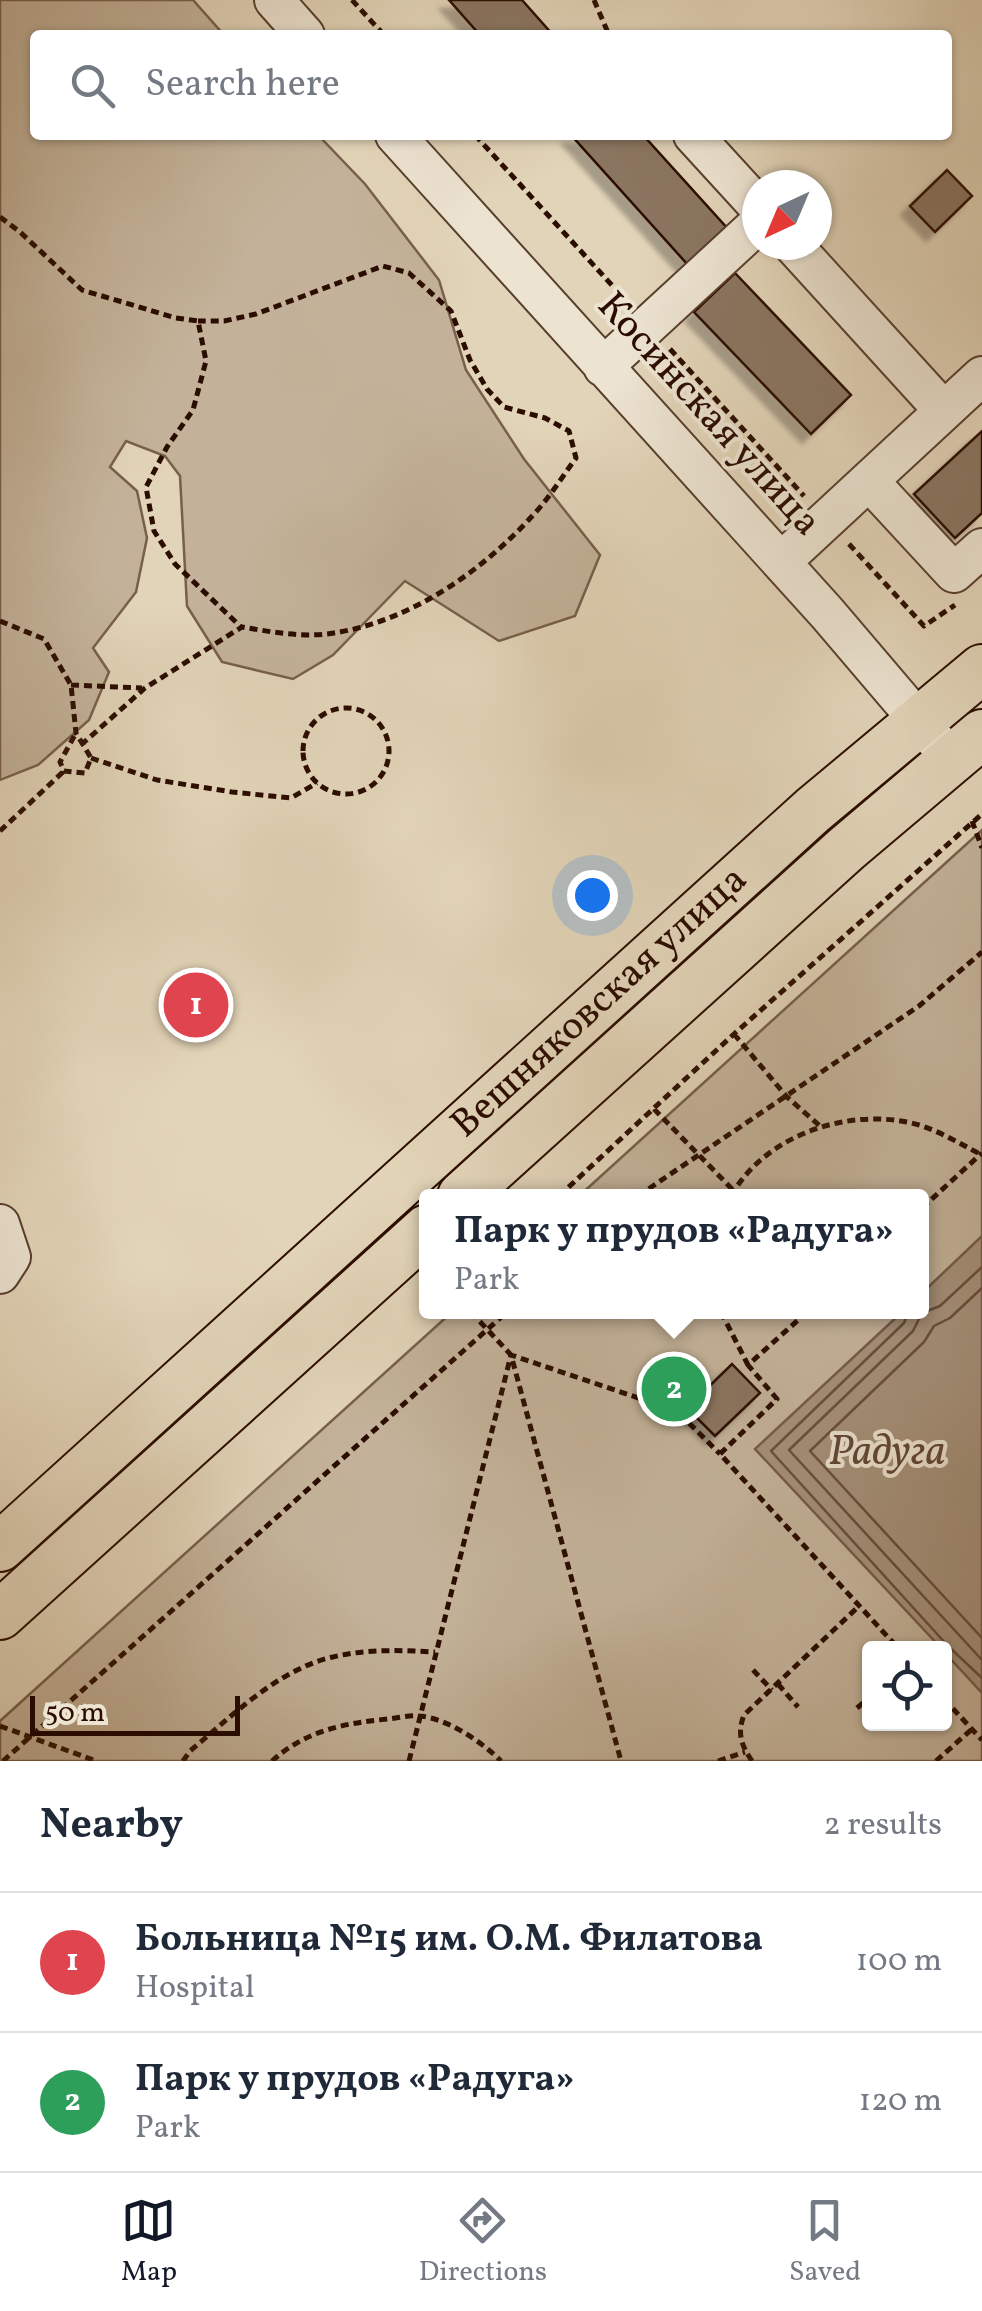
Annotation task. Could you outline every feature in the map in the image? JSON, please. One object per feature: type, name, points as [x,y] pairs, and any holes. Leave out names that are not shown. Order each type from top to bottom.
[{"type":"main road","name":"Вешняковская улица","points":[[0,1547],[813,810],[982,669]]},
{"type":"main road","name":"Вешняковская улица","points":[[470,1189],[846,849],[966,746]]},
{"type":"main road","points":[[0,1614],[419,1235]]},
{"type":"street","points":[[274,0],[301,30]]},
{"type":"street","name":"Косинская улица","points":[[399,140],[781,562],[918,720],[966,746]]},
{"type":"street","points":[[698,140],[742,189]]},
{"type":"street","points":[[603,367],[742,240]]},
{"type":"street","points":[[807,260],[944,411]]},
{"type":"street","points":[[781,562],[982,376]]},
{"type":"street","points":[[869,481],[954,573],[982,548]]},
{"type":"street","points":[[0,1224],[11,1257],[0,1274]]},
{"type":"path","points":[[352,0],[379,30]]},
{"type":"path","points":[[594,0],[607,30]]},
{"type":"path","points":[[480,140],[924,626],[959,602]]},
{"type":"path","points":[[0,218],[82,290],[198,321],[256,314],[383,266],[409,273],[450,311],[487,390],[504,407],[545,418],[569,431],[576,458],[536,512],[484,563],[396,617],[332,634],[292,635],[242,628],[175,564],[154,531],[146,487],[166,447],[193,410],[206,361],[198,321]]},
{"type":"path","points":[[0,621],[44,639],[71,685],[76,733],[91,758],[156,780],[232,792],[290,798],[317,783]]},
{"type":"path","points":[[82,746],[145,688],[242,628]]},
{"type":"path","points":[[71,685],[145,688]]},
{"type":"path","points":[[354,708],[370,716],[382,728],[389,744],[388,761],[381,777],[367,789],[350,794],[332,792],[317,783],[303,755],[304,740],[311,726],[322,715],[337,709],[354,708]]},
{"type":"path","points":[[64,772],[60,762],[76,733]]},
{"type":"path","points":[[0,831],[64,772],[85,773],[91,758]]},
{"type":"path","points":[[567,1189],[982,814]]},
{"type":"path","points":[[972,821],[982,848]]},
{"type":"path","points":[[648,1189],[918,1006],[982,952]]},
{"type":"path","points":[[734,1034],[787,1096],[820,1126]]},
{"type":"path","points":[[654,1110],[728,1189]]},
{"type":"path","points":[[736,1189],[746,1174],[782,1143],[820,1126],[900,1120],[938,1132],[981,1154],[929,1202]]},
{"type":"path","points":[[478,1319],[511,1355],[677,1411],[892,1641]]},
{"type":"path","points":[[3,1761],[499,1319]]},
{"type":"path","points":[[720,1454],[778,1399],[748,1366],[724,1319]]},
{"type":"path","points":[[748,1366],[799,1319]]},
{"type":"path","points":[[410,1761],[511,1355]]},
{"type":"path","points":[[511,1355],[621,1761]]},
{"type":"path","points":[[752,1761],[739,1727],[744,1714],[859,1606]]},
{"type":"path","points":[[183,1761],[260,1694],[330,1657],[376,1651],[435,1652]]},
{"type":"path","points":[[753,1670],[798,1707]]},
{"type":"path","points":[[857,1708],[862,1704]]},
{"type":"path","points":[[952,1708],[982,1740]]},
{"type":"path","points":[[272,1761],[289,1745],[330,1726],[421,1716],[454,1728],[501,1761]]},
{"type":"path","points":[[0,1726],[96,1761]]},
{"type":"path","points":[[936,1761],[972,1730]]},
{"type":"path","points":[[718,1761],[746,1752]]},
{"type":"shaded area","points":[[0,0],[193,0],[220,30],[30,30],[30,140],[323,140],[365,184],[439,280],[466,370],[524,459],[600,555],[575,616],[499,641],[405,581],[333,655],[293,679],[222,662],[187,606],[180,476],[165,456],[126,441],[110,467],[137,491],[147,538],[136,592],[93,648],[109,672],[89,720],[38,765],[0,780]]},
{"type":"shaded area","points":[[982,830],[982,1761],[0,1761],[0,1721],[444,1319],[929,1319],[929,1189],[587,1189]]},
{"type":"water","name":"Радуга","points":[[982,1236],[982,1693],[952,1661],[952,1641],[934,1641],[755,1449],[894,1319],[929,1319],[929,1286]]},
{"type":"building","points":[[449,0],[522,0],[549,30],[476,30]]},
{"type":"building","points":[[576,140],[648,140],[728,229],[688,265]]},
{"type":"building","points":[[947,170],[972,196],[935,232],[910,206]]},
{"type":"building","points":[[735,273],[851,395],[811,434],[694,312]]},
{"type":"building","points":[[982,431],[982,513],[955,538],[914,494]]},
{"type":"building","points":[[732,1364],[760,1393],[715,1436],[687,1408]]},
{"type":"place","name":"Больница №15 им. О.М. Филатова","points":[[196,1005]]},
{"type":"place","name":"Парк у прудов «Радуга»","points":[[674,1389]]}]
